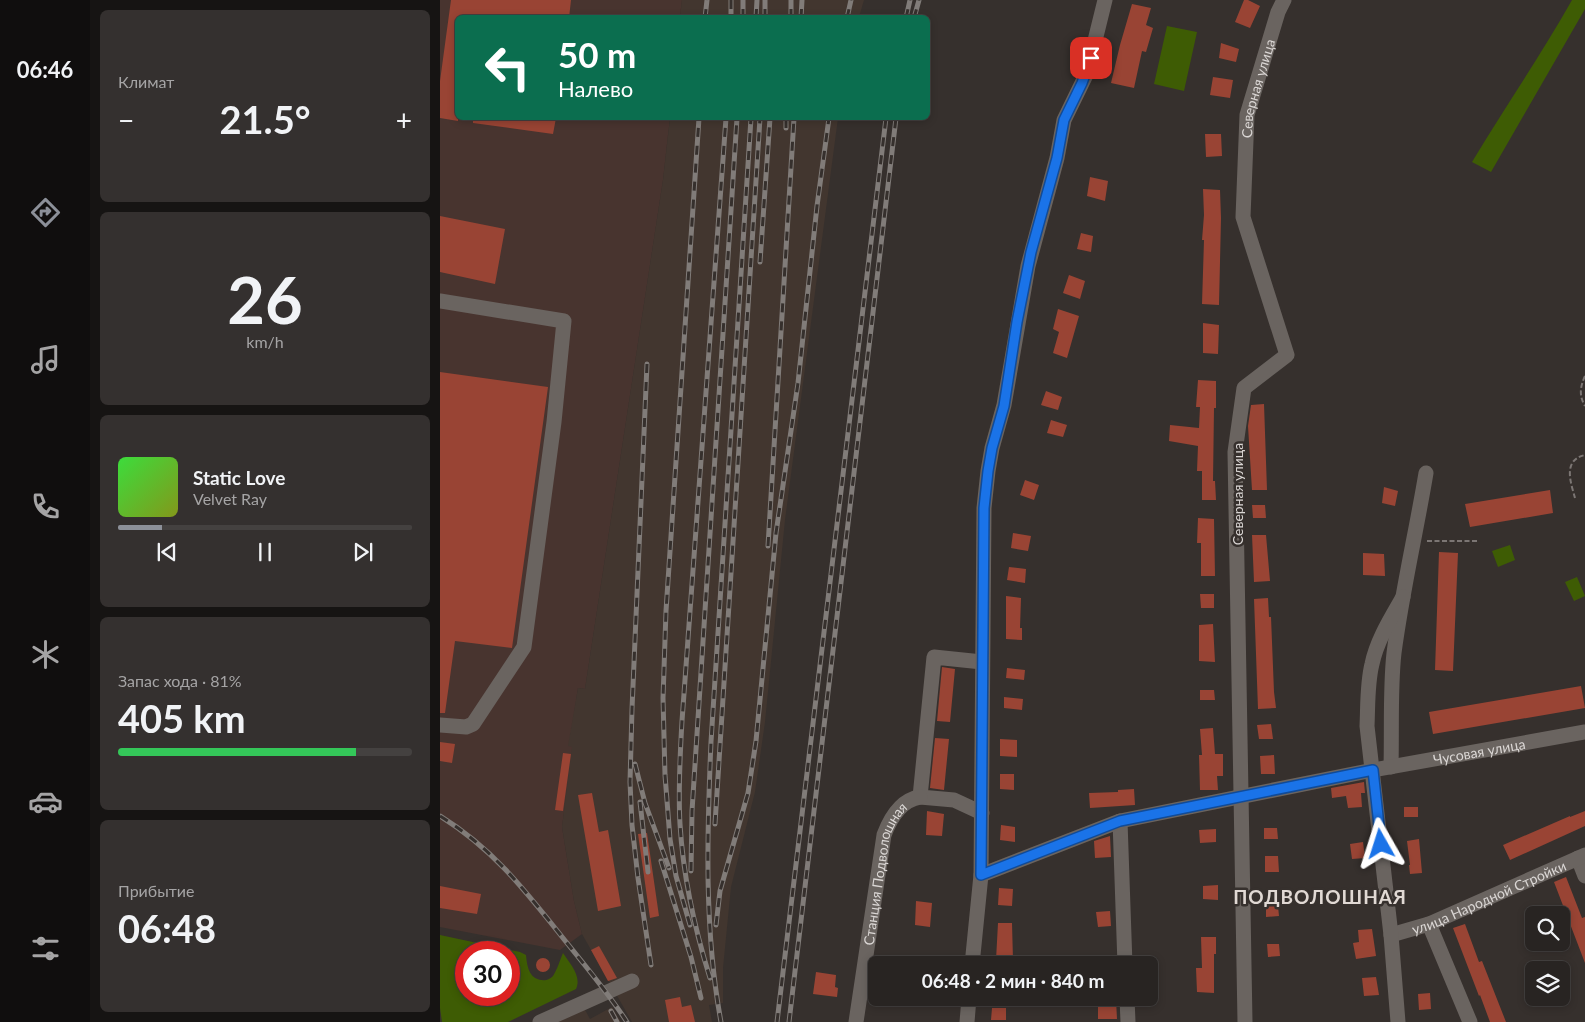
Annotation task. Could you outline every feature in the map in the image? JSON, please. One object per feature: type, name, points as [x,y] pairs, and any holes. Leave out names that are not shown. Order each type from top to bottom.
[{"type":"street","points":[[973,956],[981,875],[984,508],[992,448],[1004,406],[1019,312],[1038,225],[1057,158],[1064,120],[1087,73],[1105,0]]},
{"type":"street","name":"Северная улица","points":[[1245,1022],[1235,452],[1244,388],[1287,356],[1243,217],[1247,115],[1278,12],[1284,0]]},
{"type":"street","points":[[440,302],[564,321],[554,422],[524,647],[473,724],[457,728],[440,725]]},
{"type":"street","points":[[1391,767],[1394,655],[1426,473]]},
{"type":"street","points":[[1398,1022],[1391,935],[1367,726],[1368,694],[1372,663],[1382,635],[1403,597]]},
{"type":"street","points":[[982,662],[934,657],[920,798],[954,800],[982,813]]},
{"type":"street","name":"Чусовая улица","points":[[981,875],[1120,821],[1242,798],[1373,770],[1585,732]]},
{"type":"street","name":"Станция Подволошная","points":[[856,1022],[884,835],[893,816],[913,798],[920,798]]},
{"type":"street","points":[[1120,821],[1125,956]]},
{"type":"street","points":[[1582,857],[1585,876]]},
{"type":"street","name":"улица Народной Стройки","points":[[1391,935],[1428,924],[1582,857]]},
{"type":"street","points":[[1428,924],[1470,1022]]},
{"type":"street","points":[[540,1022],[632,982]]},
{"type":"street","points":[[967,1022],[968,1006]]},
{"type":"street","points":[[1127,1006],[1128,1022]]},
{"type":"path","points":[[1585,376],[1580,386],[1581,399],[1585,406]]},
{"type":"path","points":[[1575,498],[1568,472],[1574,461],[1585,455]]},
{"type":"path","points":[[1413,542],[1477,541]]},
{"type":"shaded area","points":[[440,0],[682,0],[680,15],[455,15],[455,120],[670,120],[663,180],[585,689],[578,688],[569,746],[573,746],[562,827],[574,901],[582,934],[560,950],[440,927]]},
{"type":"shaded area","points":[[682,0],[864,0],[860,15],[680,15]]},
{"type":"shaded area","points":[[670,120],[838,120],[785,520],[765,722],[755,792],[731,887],[723,968],[723,1003],[709,1005],[712,1022],[632,1022],[582,934],[574,901],[562,827],[572,747],[568,746],[578,688],[585,689],[663,180]]},
{"type":"shaded area","points":[[612,1007],[621,1022],[558,1022],[584,1008],[590,1019]]},
{"type":"green space","points":[[1572,0],[1585,0],[1585,9],[1491,172],[1472,162],[1548,41]]},
{"type":"green space","points":[[1167,26],[1197,32],[1184,91],[1154,84]]},
{"type":"green space","points":[[1510,545],[1515,560],[1498,567],[1492,551]]},
{"type":"green space","points":[[1577,577],[1585,596],[1574,601],[1565,582]]},
{"type":"green space","points":[[440,935],[468,941],[455,941],[455,1006],[520,1006],[520,952],[526,955],[531,975],[538,979],[548,980],[553,976],[563,953],[576,975],[576,989],[508,1022],[442,1022],[440,1008]]},
{"type":"building","points":[[451,0],[571,0],[569,15],[455,15],[455,120],[458,121],[440,118],[440,81]]},
{"type":"building","points":[[1244,0],[1260,6],[1250,28],[1235,22]]},
{"type":"building","points":[[1132,4],[1151,8],[1146,25],[1153,28],[1146,52],[1142,51],[1134,88],[1111,83]]},
{"type":"building","points":[[1221,43],[1239,49],[1236,62],[1219,58]]},
{"type":"building","points":[[1213,77],[1233,80],[1230,98],[1210,95]]},
{"type":"building","points":[[473,120],[556,120],[553,134],[473,123]]},
{"type":"building","points":[[1205,134],[1221,134],[1222,156],[1206,157]]},
{"type":"building","points":[[1090,177],[1108,181],[1105,201],[1087,196]]},
{"type":"building","points":[[1203,189],[1220,190],[1219,305],[1202,304]]},
{"type":"building","points":[[440,216],[505,229],[495,284],[440,272]]},
{"type":"building","points":[[1081,233],[1093,236],[1091,252],[1077,249]]},
{"type":"building","points":[[1069,275],[1085,281],[1080,299],[1063,293]]},
{"type":"building","points":[[1058,309],[1079,316],[1067,358],[1053,353],[1059,332],[1053,329]]},
{"type":"building","points":[[1203,323],[1219,325],[1218,354],[1203,353]]},
{"type":"building","points":[[440,372],[548,387],[512,648],[455,641],[445,713],[440,713]]},
{"type":"building","points":[[1198,380],[1216,381],[1213,481],[1215,481],[1216,500],[1202,500],[1202,471],[1197,471],[1198,446],[1169,441],[1170,425],[1199,428],[1200,407],[1196,407]]},
{"type":"building","points":[[1046,391],[1062,397],[1058,410],[1041,405]]},
{"type":"building","points":[[1264,404],[1267,490],[1252,490],[1248,426],[1251,405]]},
{"type":"building","points":[[1051,420],[1067,425],[1063,437],[1047,433]]},
{"type":"building","points":[[1025,480],[1039,485],[1034,500],[1020,495]]},
{"type":"building","points":[[1384,487],[1398,491],[1395,506],[1382,503]]},
{"type":"building","points":[[1550,490],[1553,513],[1470,527],[1465,504]]},
{"type":"building","points":[[1252,505],[1265,505],[1266,518],[1253,518]]},
{"type":"building","points":[[1198,518],[1214,519],[1215,576],[1201,576],[1201,543],[1197,543]]},
{"type":"building","points":[[1013,533],[1031,536],[1028,551],[1011,548]]},
{"type":"building","points":[[1252,535],[1266,535],[1270,581],[1254,582]]},
{"type":"building","points":[[1439,552],[1458,553],[1453,671],[1435,670]]},
{"type":"building","points":[[1363,553],[1384,554],[1385,576],[1363,575]]},
{"type":"building","points":[[1009,567],[1026,569],[1025,583],[1007,580]]},
{"type":"building","points":[[1200,594],[1214,594],[1214,608],[1201,608]]},
{"type":"building","points":[[1006,596],[1021,598],[1020,628],[1022,628],[1022,640],[1006,639]]},
{"type":"building","points":[[1268,598],[1269,617],[1271,617],[1276,708],[1258,709],[1254,599]]},
{"type":"building","points":[[1213,624],[1215,662],[1199,661],[1199,625]]},
{"type":"building","points":[[942,667],[955,669],[950,722],[937,721]]},
{"type":"building","points":[[1007,668],[1025,670],[1024,680],[1006,678]]},
{"type":"building","points":[[1581,686],[1585,708],[1433,734],[1429,712]]},
{"type":"building","points":[[1200,690],[1214,690],[1215,700],[1200,700]]},
{"type":"building","points":[[1004,697],[1023,699],[1022,710],[1004,708]]},
{"type":"building","points":[[1271,724],[1273,739],[1259,739],[1257,725]]},
{"type":"building","points":[[1213,728],[1215,754],[1223,754],[1223,776],[1217,776],[1218,790],[1200,790],[1199,755],[1202,755],[1200,729]]},
{"type":"building","points":[[935,738],[949,739],[944,790],[930,788]]},
{"type":"building","points":[[1000,739],[1017,740],[1017,757],[1000,756]]},
{"type":"building","points":[[440,742],[455,744],[452,763],[440,761]]},
{"type":"building","points":[[563,753],[571,754],[563,811],[555,810]]},
{"type":"building","points":[[1274,755],[1275,774],[1261,774],[1260,756]]},
{"type":"building","points":[[1000,774],[1014,774],[1014,790],[1000,789]]},
{"type":"building","points":[[1364,782],[1365,793],[1361,793],[1362,807],[1348,808],[1346,796],[1332,798],[1331,788]]},
{"type":"building","points":[[1134,789],[1135,805],[1090,808],[1089,793],[1118,792],[1118,790]]},
{"type":"building","points":[[592,793],[599,832],[608,830],[621,906],[598,911],[578,795]]},
{"type":"building","points":[[1404,807],[1418,807],[1418,817],[1404,817]]},
{"type":"building","points":[[927,811],[944,814],[942,836],[926,835]]},
{"type":"building","points":[[1585,811],[1585,826],[1510,860],[1503,845]]},
{"type":"building","points":[[1001,825],[1015,827],[1015,842],[1000,840]]},
{"type":"building","points":[[1264,828],[1277,828],[1278,839],[1264,839]]},
{"type":"building","points":[[1216,829],[1216,842],[1200,843],[1199,830]]},
{"type":"building","points":[[647,833],[659,916],[650,918],[638,834]]},
{"type":"building","points":[[1110,836],[1111,857],[1095,858],[1094,841]]},
{"type":"building","points":[[1419,839],[1422,873],[1410,874],[1407,841]]},
{"type":"building","points":[[1363,842],[1365,858],[1352,859],[1350,844]]},
{"type":"building","points":[[1265,856],[1278,856],[1279,872],[1265,872]]},
{"type":"building","points":[[1566,877],[1582,918],[1585,917],[1585,963],[1570,924],[1570,906],[1563,906],[1554,882]]},
{"type":"building","points":[[1218,885],[1218,900],[1203,899],[1203,886]]},
{"type":"building","points":[[440,886],[481,894],[477,914],[440,908]]},
{"type":"building","points":[[999,888],[1013,889],[1012,906],[998,905]]},
{"type":"building","points":[[1368,890],[1369,902],[1355,903],[1354,891]]},
{"type":"building","points":[[916,901],[932,903],[930,927],[915,925]]},
{"type":"building","points":[[1266,906],[1278,906],[1279,916],[1266,917]]},
{"type":"building","points":[[1110,911],[1111,926],[1098,927],[1096,912]]},
{"type":"building","points":[[998,923],[1012,923],[1013,956],[996,956]]},
{"type":"building","points":[[1465,924],[1479,962],[1482,961],[1506,1022],[1490,1022],[1479,996],[1453,928]]},
{"type":"building","points":[[1372,929],[1376,956],[1356,959],[1353,943],[1359,942],[1358,930]]},
{"type":"building","points":[[1201,937],[1216,937],[1214,993],[1197,992],[1196,968],[1202,968]]},
{"type":"building","points":[[1267,944],[1279,944],[1280,956],[1268,957]]},
{"type":"building","points":[[599,946],[617,978],[608,981],[591,950]]},
{"type":"building","points":[[543,958],[548,960],[550,965],[548,970],[543,972],[538,970],[536,965],[538,960]]},
{"type":"building","points":[[816,972],[836,975],[835,987],[838,988],[837,997],[813,994]]},
{"type":"building","points":[[1376,977],[1379,995],[1364,996],[1362,978]]},
{"type":"building","points":[[1430,993],[1431,1009],[1419,1010],[1418,994]]},
{"type":"building","points":[[680,997],[682,1007],[691,1005],[695,1022],[669,1022],[665,1000]]},
{"type":"building","points":[[1098,1006],[1116,1006],[1117,1019],[1098,1019]]},
{"type":"building","points":[[992,1008],[1006,1008],[1006,1020],[991,1020]]},
{"type":"railway","points":[[705,15],[707,0]]},
{"type":"railway","points":[[731,0],[731,15]]},
{"type":"railway","points":[[743,0],[743,15]]},
{"type":"railway","points":[[756,15],[757,0]]},
{"type":"railway","points":[[765,0],[765,15]]},
{"type":"railway","points":[[791,0],[791,15]]},
{"type":"railway","points":[[801,15],[802,0]]},
{"type":"railway","points":[[848,15],[851,0]]},
{"type":"railway","points":[[907,15],[910,0]]},
{"type":"railway","points":[[915,15],[919,0]]},
{"type":"railway","points":[[690,925],[676,876],[670,839],[665,775],[663,698],[666,611],[699,120]]},
{"type":"railway","points":[[710,978],[699,941],[687,882],[680,824],[679,785],[682,721],[726,120]]},
{"type":"railway","points":[[691,871],[692,811],[737,120]]},
{"type":"railway","points":[[721,1022],[709,917],[708,847],[711,742],[751,120]]},
{"type":"railway","points":[[715,824],[760,120]]},
{"type":"railway","points":[[760,262],[770,120]]},
{"type":"railway","points":[[786,120],[786,128]]},
{"type":"railway","points":[[768,546],[794,120]]},
{"type":"railway","points":[[716,925],[720,891],[748,793],[756,741],[776,533],[798,383],[817,206],[829,120]]},
{"type":"railway","points":[[777,1022],[886,120]]},
{"type":"railway","points":[[789,1022],[896,120]]},
{"type":"railway","points":[[647,364],[630,782],[632,825],[638,878],[651,965]]},
{"type":"railway","points":[[635,764],[645,803],[669,868]]},
{"type":"railway","points":[[640,802],[648,872]]},
{"type":"railway","points":[[440,816],[477,843],[509,874],[590,972],[627,1022]]},
{"type":"railway","points":[[661,861],[691,957],[701,998]]},
{"type":"railway","points":[[611,1011],[617,1022]]},
{"type":"district","name":"ПОДВОЛОШНАЯ","points":[[1320,896]]},
{"type":"route","points":[[1091,58],[1087,73],[1064,120],[1057,158],[1028,266],[1004,406],[992,448],[988,471],[984,508],[981,875],[1120,821],[1242,798],[1373,770],[1381,844]]}]
